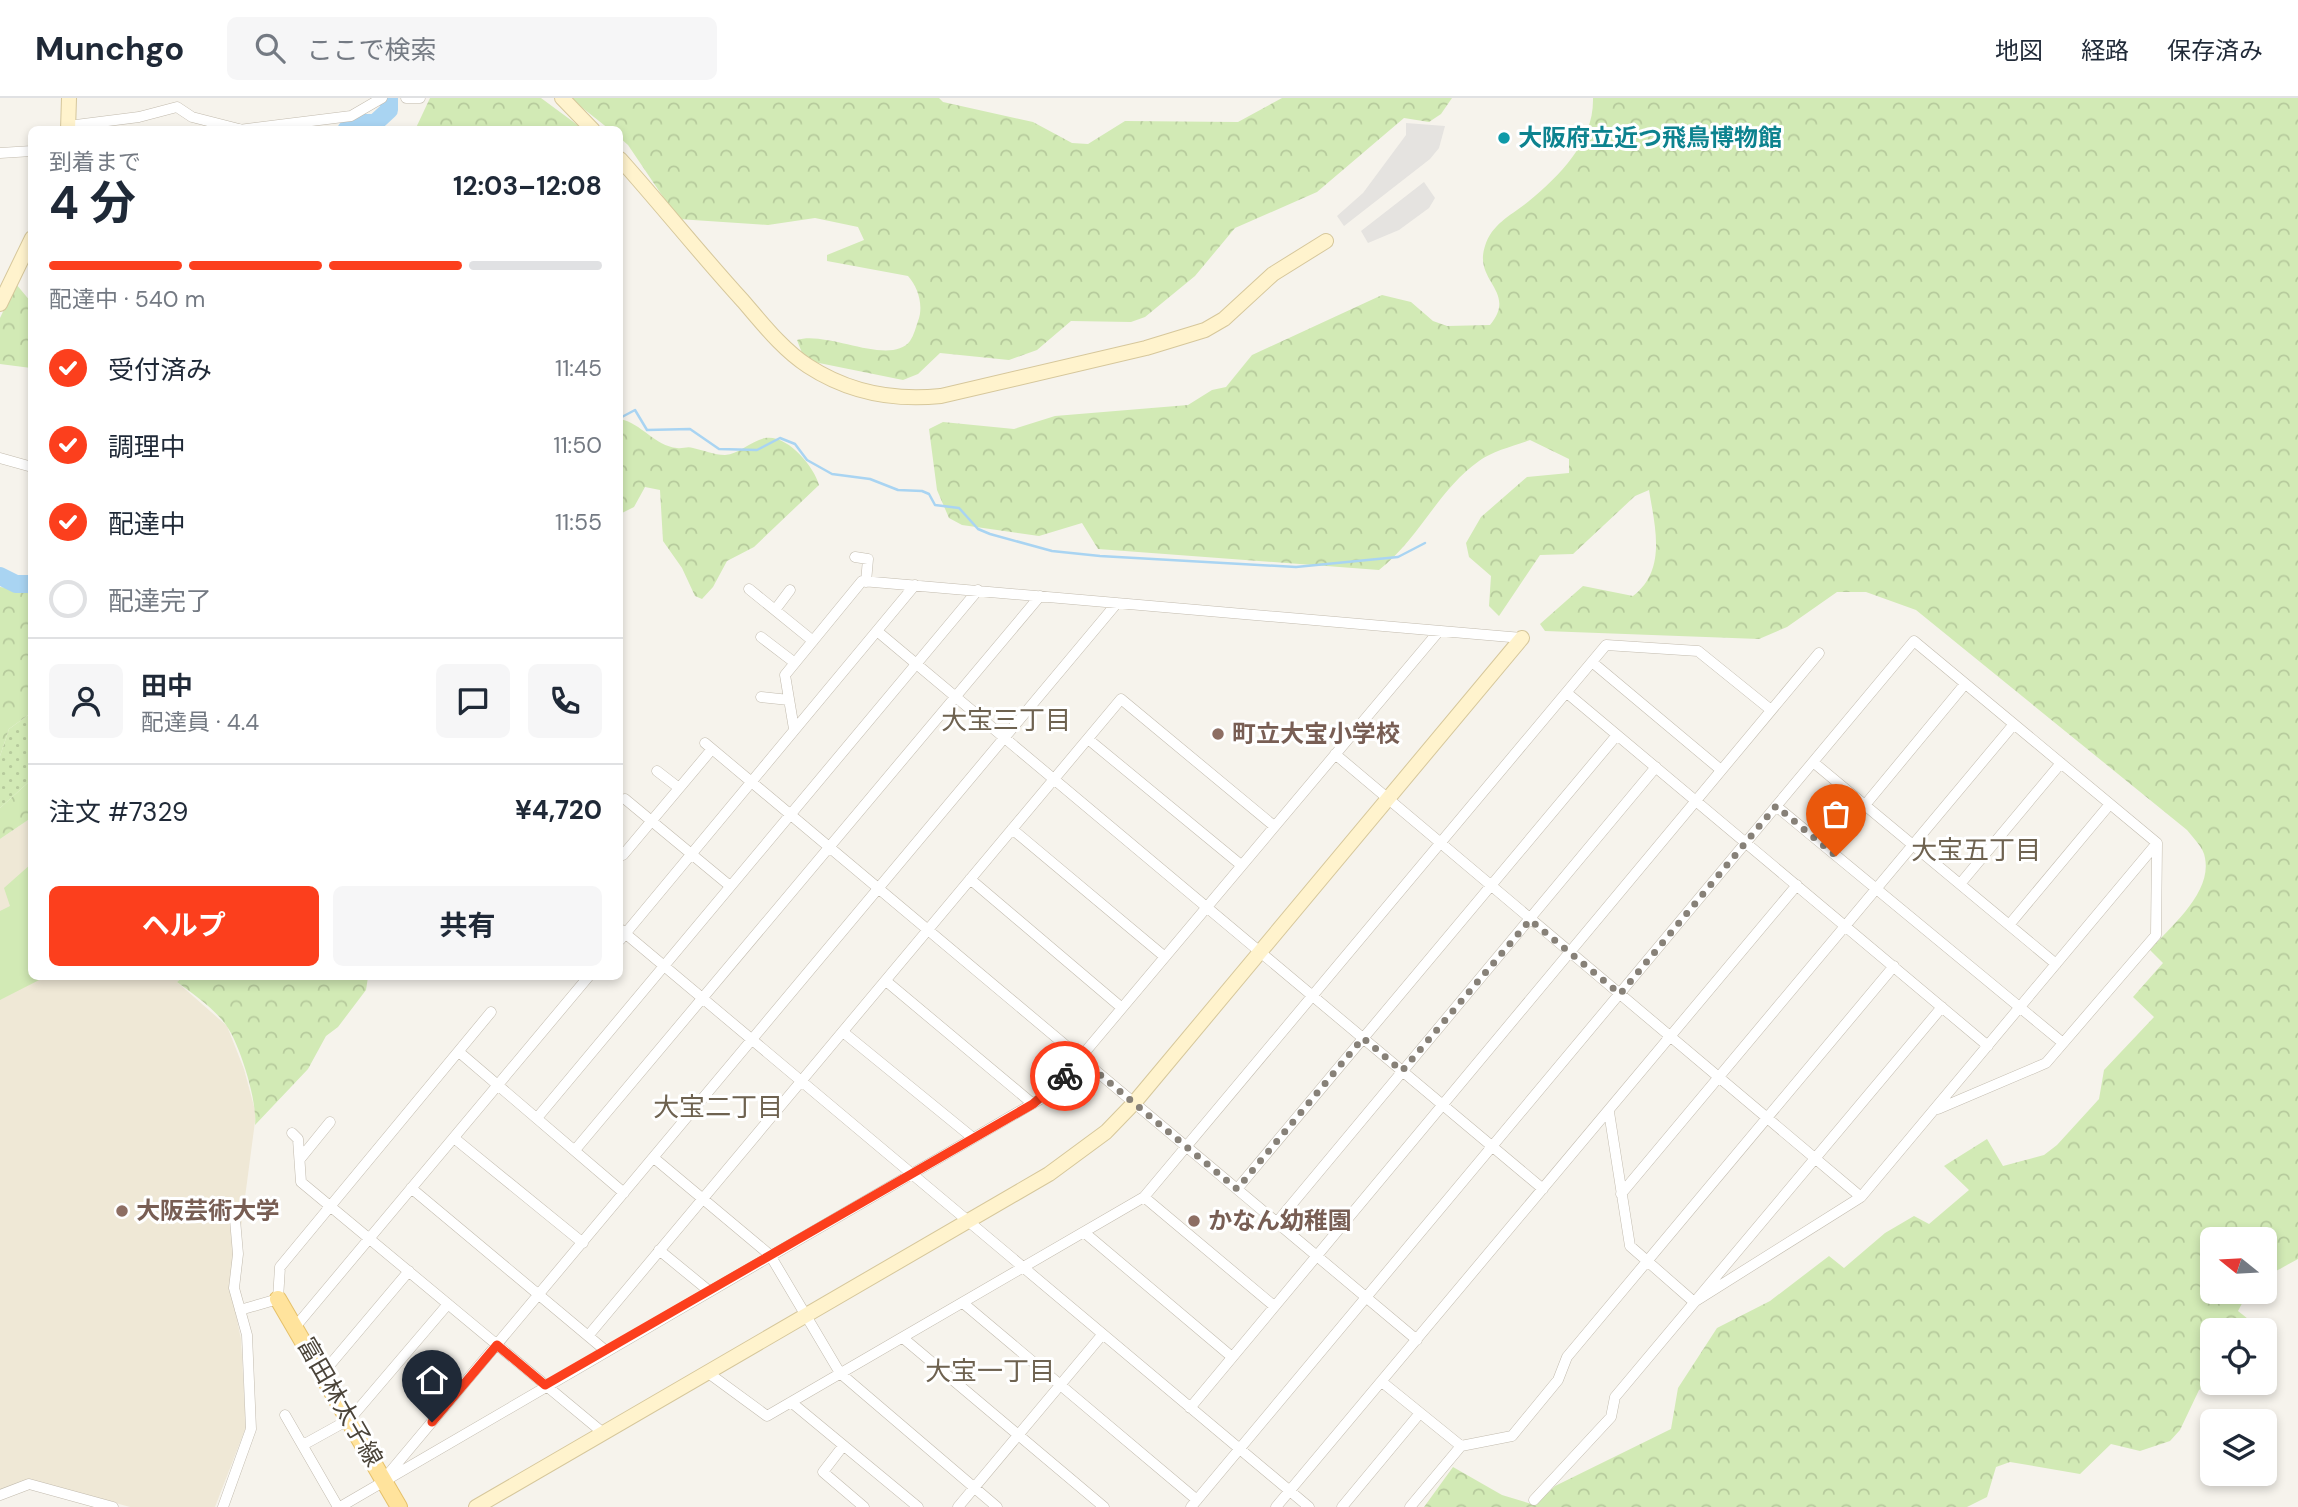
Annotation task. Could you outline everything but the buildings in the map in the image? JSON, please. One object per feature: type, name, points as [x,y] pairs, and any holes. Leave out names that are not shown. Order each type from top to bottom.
[{"type":"main road","name":"富田林太子線","points":[[278,1299],[399,1507]]},
{"type":"street","points":[[68,126],[69,98]]},
{"type":"street","points":[[265,126],[351,116],[382,98]]},
{"type":"street","points":[[406,98],[420,98]]},
{"type":"street","points":[[562,98],[589,126]]},
{"type":"street","points":[[81,126],[139,117],[177,107],[192,117],[227,126]]},
{"type":"street","points":[[0,153],[28,151]]},
{"type":"street","points":[[623,162],[752,312],[805,364],[824,375],[878,396],[911,399],[941,396],[1146,348],[1205,330],[1224,319],[1273,274],[1326,241]]},
{"type":"street","points":[[0,304],[28,250]]},
{"type":"street","points":[[0,457],[28,466]]},
{"type":"street","points":[[855,557],[868,559],[866,582]]},
{"type":"street","points":[[794,729],[785,675],[862,581],[1522,638]]},
{"type":"street","points":[[623,932],[915,585]]},
{"type":"street","points":[[749,589],[813,641]]},
{"type":"street","points":[[775,610],[790,590]]},
{"type":"street","points":[[537,1118],[978,590]]},
{"type":"street","points":[[575,1150],[1040,596]]},
{"type":"street","points":[[384,1479],[1117,603]]},
{"type":"street","points":[[877,631],[1543,1189]]},
{"type":"street","points":[[285,1415],[339,1507],[1033,1104],[1054,1088],[1080,1058],[1439,632]]},
{"type":"street","points":[[761,637],[795,663]]},
{"type":"street","points":[[476,1507],[1075,1157],[1134,1103],[1522,638]]},
{"type":"street","points":[[963,1303],[1194,1503],[1914,641],[2157,843]]},
{"type":"street","points":[[707,1372],[767,1416],[1085,1234],[1144,1197],[1606,645],[1698,651],[1771,710]]},
{"type":"street","points":[[1189,1408],[1819,653]]},
{"type":"street","points":[[1592,662],[1721,770]]},
{"type":"street","points":[[1865,805],[1965,684]]},
{"type":"street","points":[[1567,693],[1988,1046]]},
{"type":"street","points":[[761,696],[789,700]]},
{"type":"street","points":[[588,1336],[1121,699],[1274,826]]},
{"type":"street","points":[[1621,1194],[2014,724]]},
{"type":"street","points":[[1237,1189],[1618,735]]},
{"type":"street","points":[[1088,739],[1241,865]]},
{"type":"street","points":[[623,855],[679,788],[708,746],[1417,1340]]},
{"type":"street","points":[[1335,754],[1861,1197]]},
{"type":"street","points":[[1813,762],[2056,964]]},
{"type":"street","points":[[1960,884],[2061,763]]},
{"type":"street","points":[[1277,1222],[1657,767]]},
{"type":"street","points":[[657,771],[679,788]]},
{"type":"street","points":[[625,799],[730,886]]},
{"type":"street","points":[[2009,925],[2110,804]]},
{"type":"street","points":[[1776,806],[2063,1044]]},
{"type":"street","points":[[1012,829],[1165,957]]},
{"type":"street","points":[[1694,1302],[1861,1197],[2157,843]]},
{"type":"street","points":[[1934,1111],[2046,1063],[2156,935],[2157,843]]},
{"type":"street","points":[[970,879],[1122,1008]]},
{"type":"street","points":[[1276,1507],[1797,885]]},
{"type":"street","points":[[623,935],[664,966],[1309,1507]]},
{"type":"street","points":[[1410,1507],[1461,1446],[1512,1436],[1558,1380],[1567,1357],[1894,965]]},
{"type":"street","points":[[296,1326],[586,980]]},
{"type":"street","points":[[886,981],[1033,1104]]},
{"type":"street","points":[[1534,1500],[1611,1417],[1615,1397],[1942,1007]]},
{"type":"street","points":[[240,1310],[278,1299],[280,1267],[491,1012]]},
{"type":"street","points":[[843,1032],[973,1138]]},
{"type":"street","points":[[459,1052],[624,1193]]},
{"type":"street","points":[[1609,1112],[1630,1246],[1694,1302]]},
{"type":"street","points":[[300,1160],[330,1122]]},
{"type":"street","points":[[292,1133],[298,1139],[301,1182],[602,1432]]},
{"type":"street","points":[[454,1138],[583,1243]]},
{"type":"street","points":[[654,1158],[770,1255],[840,1373],[998,1507]]},
{"type":"street","points":[[411,1188],[606,1351]]},
{"type":"street","points":[[1144,1197],[1274,1306]]},
{"type":"street","points":[[223,1507],[251,1429],[247,1335],[234,1288],[238,1254],[234,1208]]},
{"type":"street","points":[[1085,1234],[1232,1357]]},
{"type":"street","points":[[659,1250],[709,1291]]},
{"type":"street","points":[[323,1373],[409,1271]]},
{"type":"street","points":[[303,1445],[350,1419],[448,1304]]},
{"type":"street","points":[[958,1507],[1102,1335]]},
{"type":"street","points":[[903,1338],[1104,1507]]},
{"type":"street","points":[[1382,1382],[1461,1446]]},
{"type":"street","points":[[791,1402],[918,1507]]},
{"type":"street","points":[[1342,1507],[1420,1413]]},
{"type":"street","points":[[844,1446],[822,1472],[864,1507]]},
{"type":"street","points":[[0,1495],[29,1484],[113,1507]]},
{"type":"shaded area","points":[[1406,123],[1445,126],[1439,148],[1430,159],[1344,226],[1337,216],[1363,193],[1406,135]]},
{"type":"shaded area","points":[[1424,182],[1435,198],[1429,208],[1399,230],[1368,243],[1361,231]]},
{"type":"shaded area","name":"大阪芸術大学","points":[[28,820],[28,980],[179,980],[177,982],[227,1026],[244,1069],[256,1114],[232,1296],[241,1339],[246,1427],[215,1507],[130,1507],[29,1479],[0,1490],[0,839]]},
{"type":"green space","points":[[430,98],[541,98],[579,126],[417,126]]},
{"type":"green space","points":[[570,98],[939,98],[943,102],[1033,122],[1072,143],[1088,144],[1125,121],[1238,122],[1282,98],[1452,98],[1441,114],[1429,122],[1404,118],[1317,192],[1235,228],[1195,276],[1145,317],[1131,322],[1071,321],[1037,350],[1009,360],[940,353],[918,374],[903,380],[814,362],[802,353],[797,340],[810,338],[888,350],[901,348],[910,341],[920,315],[920,303],[915,286],[908,276],[827,261],[827,255],[864,240],[858,227],[815,218],[768,225],[678,219],[623,141],[623,126],[605,126]]},
{"type":"green space","points":[[1593,98],[2298,98],[2298,1259],[2277,1270],[2277,1227],[2200,1227],[2200,1304],[2242,1304],[2238,1311],[2247,1318],[2200,1318],[2200,1390],[2180,1430],[2170,1441],[2140,1451],[2111,1444],[2080,1474],[2010,1462],[1996,1467],[1987,1497],[1967,1507],[1424,1507],[1453,1467],[1502,1495],[1535,1505],[1555,1486],[1671,1429],[1678,1388],[1717,1328],[1770,1301],[1829,1256],[1844,1268],[1885,1233],[1914,1216],[1929,1224],[1969,1190],[1944,1166],[1987,1139],[2003,1166],[2044,1155],[2057,1145],[2099,1099],[2104,1070],[2154,1017],[2133,997],[2163,963],[2150,950],[2188,908],[2202,884],[2206,871],[2203,851],[2187,830],[1916,610],[1866,592],[1837,592],[1787,627],[1759,639],[1545,631],[1540,624],[1583,586],[1633,596],[1644,585],[1651,574],[1656,547],[1649,490],[1635,496],[1573,554],[1540,555],[1499,616],[1489,606],[1491,576],[1469,557],[1466,543],[1481,517],[1527,477],[1569,473],[1569,459],[1530,440],[1490,454],[1465,473],[1406,544],[1379,570],[1098,549],[1082,523],[1039,536],[962,525],[949,518],[937,490],[929,429],[943,422],[1014,429],[1055,416],[1188,405],[1212,390],[1226,387],[1252,355],[1382,295],[1411,302],[1433,321],[1447,326],[1490,325],[1499,303],[1483,258],[1488,238],[1503,220],[1529,201],[1563,169],[1581,143],[1592,114]]},
{"type":"green space","points":[[16,284],[28,298],[28,368],[0,364],[0,318]]},
{"type":"green space","points":[[623,420],[669,446],[691,447],[721,455],[735,452],[765,438],[773,438],[790,446],[806,461],[819,485],[754,547],[727,561],[713,587],[702,599],[695,596],[682,568],[663,541],[660,490],[645,487],[634,507],[623,512]]},
{"type":"green space","points":[[0,587],[28,590],[28,715],[9,729],[0,756]]},
{"type":"green space","points":[[28,715],[28,783],[0,808],[0,756],[9,729]]},
{"type":"green space","points":[[28,783],[28,820],[0,839],[0,808]]},
{"type":"green space","points":[[28,867],[28,980],[39,980],[0,1000],[0,911],[10,906],[4,888]]},
{"type":"green space","points":[[368,980],[366,990],[338,1027],[326,1036],[308,1069],[255,1125],[251,1089],[231,1034],[216,1013],[177,982]]},
{"type":"waterway","points":[[349,126],[352,123],[375,123],[389,110],[389,98]]},
{"type":"waterway","points":[[623,416],[635,410],[647,430],[690,429],[719,449],[757,450],[780,438],[795,444],[807,460],[832,474],[870,479],[898,490],[922,491],[929,494],[935,505],[959,508],[978,529],[1052,551],[1296,567],[1398,557],[1425,543]]},
{"type":"waterway","points":[[0,576],[16,584],[28,584]]},
{"type":"way so far","points":[[1065,1076],[1080,1058],[1237,1189],[1363,1038],[1402,1071],[1530,920],[1620,994],[1776,806],[1836,856]]},
{"type":"place","name":"大阪府立近つ飛鳥博物館","points":[[1504,138]]},
{"type":"place","name":"町立大宝小学校","points":[[1218,734]]},
{"type":"place","name":"大阪芸術大学","points":[[122,1211]]},
{"type":"place","name":"かなん幼稚園","points":[[1194,1221]]},
{"type":"district","name":"大宝三丁目","points":[[1006,720]]},
{"type":"district","name":"大宝五丁目","points":[[1976,850]]},
{"type":"district","name":"大宝二丁目","points":[[718,1107]]},
{"type":"district","name":"大宝一丁目","points":[[990,1371]]},
{"type":"route","points":[[432,1422],[497,1345],[545,1385],[1033,1104],[1065,1076]]}]
